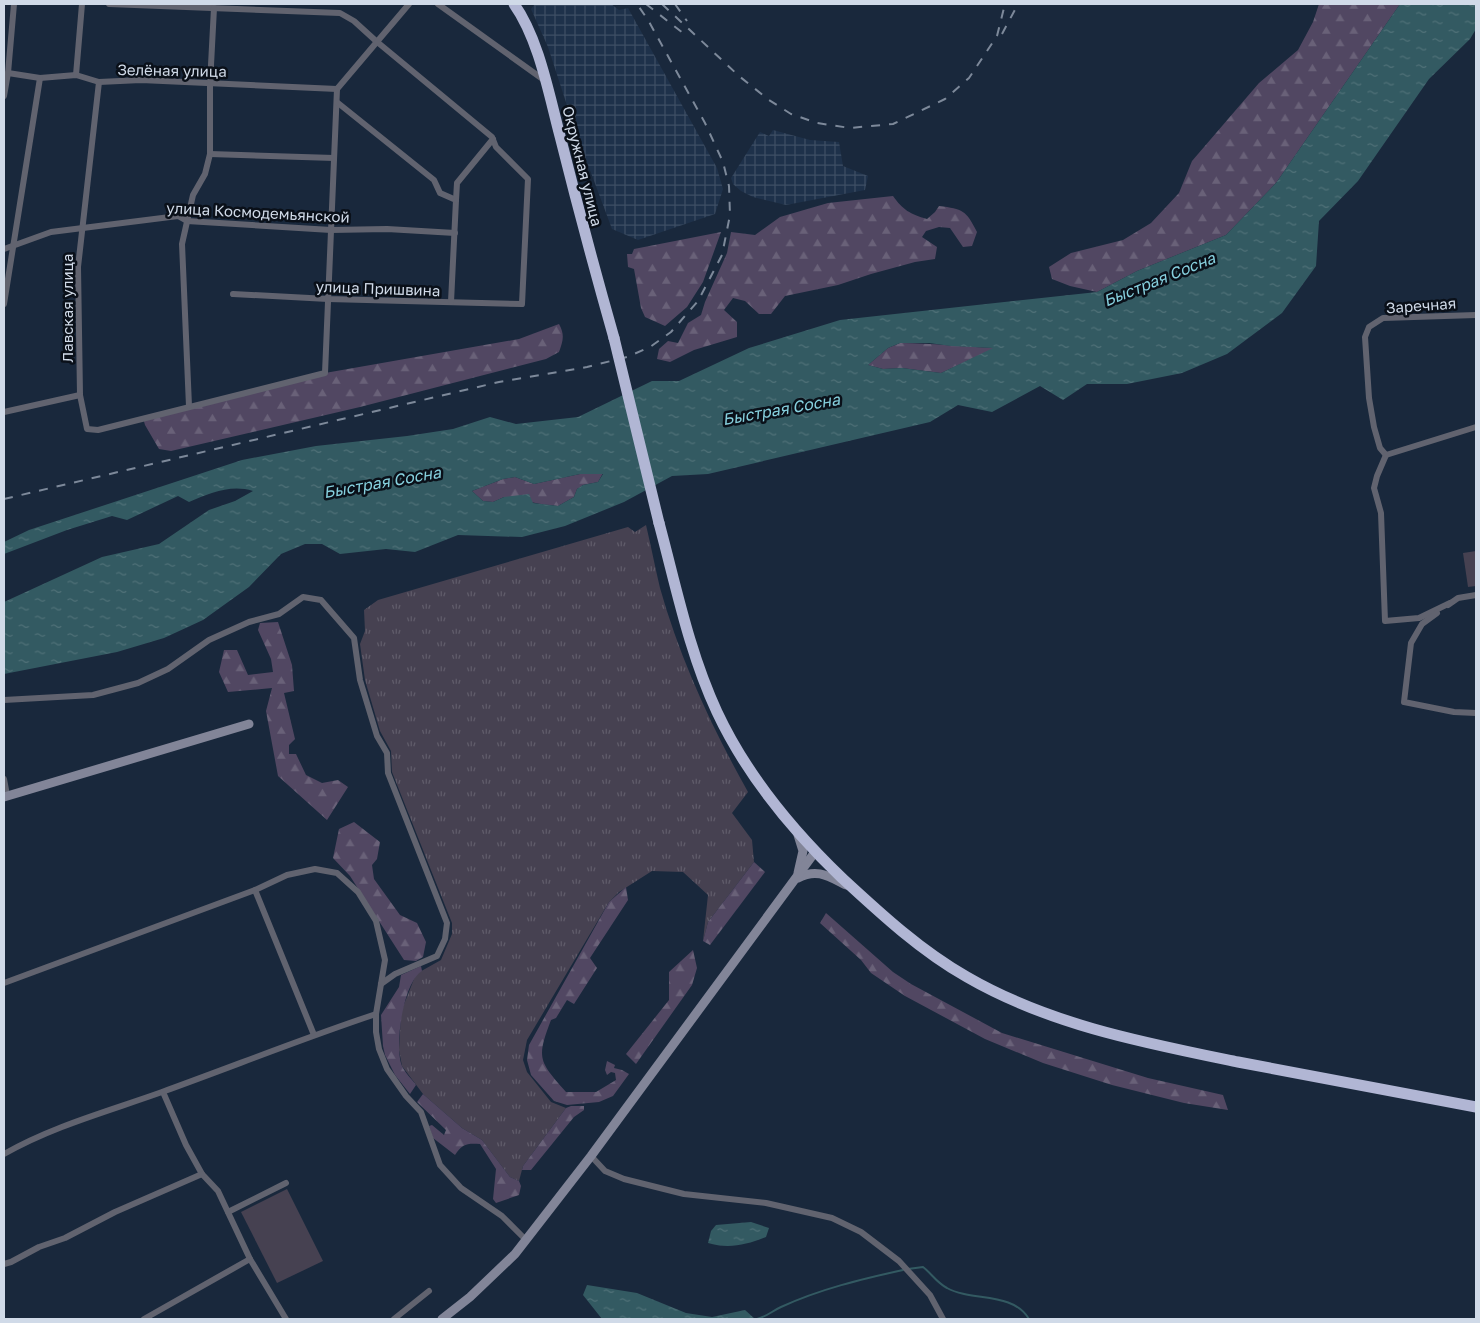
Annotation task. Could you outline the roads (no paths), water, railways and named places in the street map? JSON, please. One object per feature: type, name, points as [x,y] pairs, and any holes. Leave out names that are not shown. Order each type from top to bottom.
[{"type":"highway","name":"Окружная улица","points":[[514,4],[529,30],[545,81],[585,236],[614,338],[659,523],[698,666],[717,712],[738,753],[797,832],[852,888],[928,952],[965,976],[1016,1002],[1048,1015],[1104,1033],[1198,1054],[1476,1107]]},
{"type":"main road","points":[[6,796],[249,724]]},
{"type":"main road","points":[[796,880],[803,851],[797,832]]},
{"type":"main road","points":[[442,1319],[470,1297],[515,1254],[591,1156],[815,852]]},
{"type":"main road","points":[[796,880],[807,873],[817,873],[852,888]]},
{"type":"street","points":[[4,96],[14,4]]},
{"type":"street","points":[[76,75],[82,4]]},
{"type":"street","points":[[109,4],[340,13],[354,21],[492,139],[457,183],[451,302]]},
{"type":"street","points":[[214,8],[210,84],[210,154],[205,174],[193,195],[182,244],[189,406],[325,373],[338,88],[409,4]]},
{"type":"street","points":[[438,4],[545,81]]},
{"type":"street","name":"Зелёная улица","points":[[8,73],[40,78],[76,75],[99,82],[141,80],[338,88]]},
{"type":"street","points":[[4,304],[40,78]]},
{"type":"street","name":"Лавская улица","points":[[99,82],[78,267],[80,395],[87,429],[98,430],[189,406]]},
{"type":"street","points":[[338,102],[434,180],[440,193],[456,200]]},
{"type":"street","name":"улица Пришвина","points":[[234,294],[328,299],[522,304],[528,179],[496,147],[492,139]]},
{"type":"street","points":[[210,154],[334,158]]},
{"type":"street","name":"улица Космодемьянской","points":[[4,249],[51,232],[178,216],[187,221],[331,230],[387,229],[455,232]]},
{"type":"street","name":"Заречная","points":[[1386,456],[1380,448],[1369,398],[1365,338],[1369,327],[1383,318],[1476,315]]},
{"type":"street","points":[[4,412],[80,395]]},
{"type":"street","points":[[1450,603],[1419,618],[1385,621],[1381,513],[1374,488],[1386,456],[1476,427]]},
{"type":"street","points":[[1476,596],[1458,598],[1422,624],[1410,643],[1404,702],[1454,712],[1476,713]]},
{"type":"street","points":[[4,700],[93,695],[138,683],[168,669],[209,640],[249,622],[279,614],[303,597],[320,600],[354,638],[360,680],[377,736],[387,752],[388,773],[447,922],[445,939],[437,956],[395,974],[380,984]]},
{"type":"street","points":[[4,779],[6,796]]},
{"type":"street","points":[[4,983],[255,890],[286,875],[315,869],[337,873],[358,892],[376,921],[385,960],[376,1014],[376,1032],[379,1050],[387,1069],[406,1096],[421,1112],[440,1165],[461,1188],[502,1216],[526,1240]]},
{"type":"street","points":[[255,890],[314,1035]]},
{"type":"street","points":[[4,1154],[51,1130],[163,1092],[314,1035],[376,1014]]},
{"type":"street","points":[[163,1092],[186,1145],[202,1174],[218,1191],[250,1258],[286,1319]]},
{"type":"street","points":[[591,1156],[605,1171],[624,1179],[684,1194],[766,1203],[832,1218],[861,1232],[899,1261],[930,1296],[943,1319]]},
{"type":"street","points":[[4,1264],[39,1247],[65,1238],[116,1212],[202,1174]]},
{"type":"street","points":[[228,1212],[286,1183]]},
{"type":"street","points":[[144,1319],[250,1258]]},
{"type":"street","points":[[394,1319],[429,1291]]},
{"type":"water","name":"Быстрая Сосна","points":[[1400,4],[1476,4],[1476,29],[1470,39],[1429,79],[1358,181],[1319,221],[1316,266],[1282,313],[1227,354],[1182,373],[1127,384],[1087,384],[1063,400],[1040,386],[992,412],[958,405],[930,422],[708,474],[672,476],[624,502],[565,526],[522,537],[458,535],[415,552],[386,549],[340,554],[322,544],[305,544],[281,554],[249,587],[203,620],[164,638],[117,652],[4,674],[4,602],[102,557],[159,544],[209,510],[235,501],[253,491],[237,488],[229,489],[189,502],[178,496],[127,520],[112,516],[67,530],[4,554],[4,542],[29,530],[242,460],[316,446],[453,429],[490,417],[516,424],[578,417],[652,381],[679,381],[749,348],[840,320],[1097,292],[1137,271],[1226,235],[1276,183]],"holes":[[[900,343],[929,343],[993,348],[941,373],[902,368],[883,369],[868,365],[888,348]],[[580,474],[603,474],[598,482],[583,485],[577,489],[574,497],[558,506],[533,503],[529,494],[504,497],[493,502],[483,501],[472,491],[503,479],[515,477],[534,484]]]},
{"type":"water","points":[[751,1222],[769,1228],[766,1237],[737,1245],[723,1246],[708,1243],[711,1231],[716,1225]]},
{"type":"water","points":[[587,1285],[637,1293],[686,1313],[712,1317],[745,1310],[755,1319],[602,1319],[583,1295]]},
{"type":"waterway","points":[[908,1269],[923,1267],[947,1288],[968,1295],[991,1298],[1013,1304],[1022,1310],[1029,1319]]},
{"type":"waterway","points":[[757,1319],[826,1290],[903,1270]]},
{"type":"railway","points":[[4,499],[499,382],[587,367],[627,357],[650,347],[671,332],[698,301],[722,255],[730,215],[729,186],[723,162],[705,123],[648,20],[637,4]]},
{"type":"railway","points":[[646,4],[688,37]]},
{"type":"railway","points":[[662,4],[739,76],[769,100],[791,114],[817,123],[850,128],[893,124],[945,99],[969,78],[997,36],[1005,4]]},
{"type":"railway","points":[[675,4],[687,21]]},
{"type":"railway","points":[[1002,34],[1018,4]]}]
